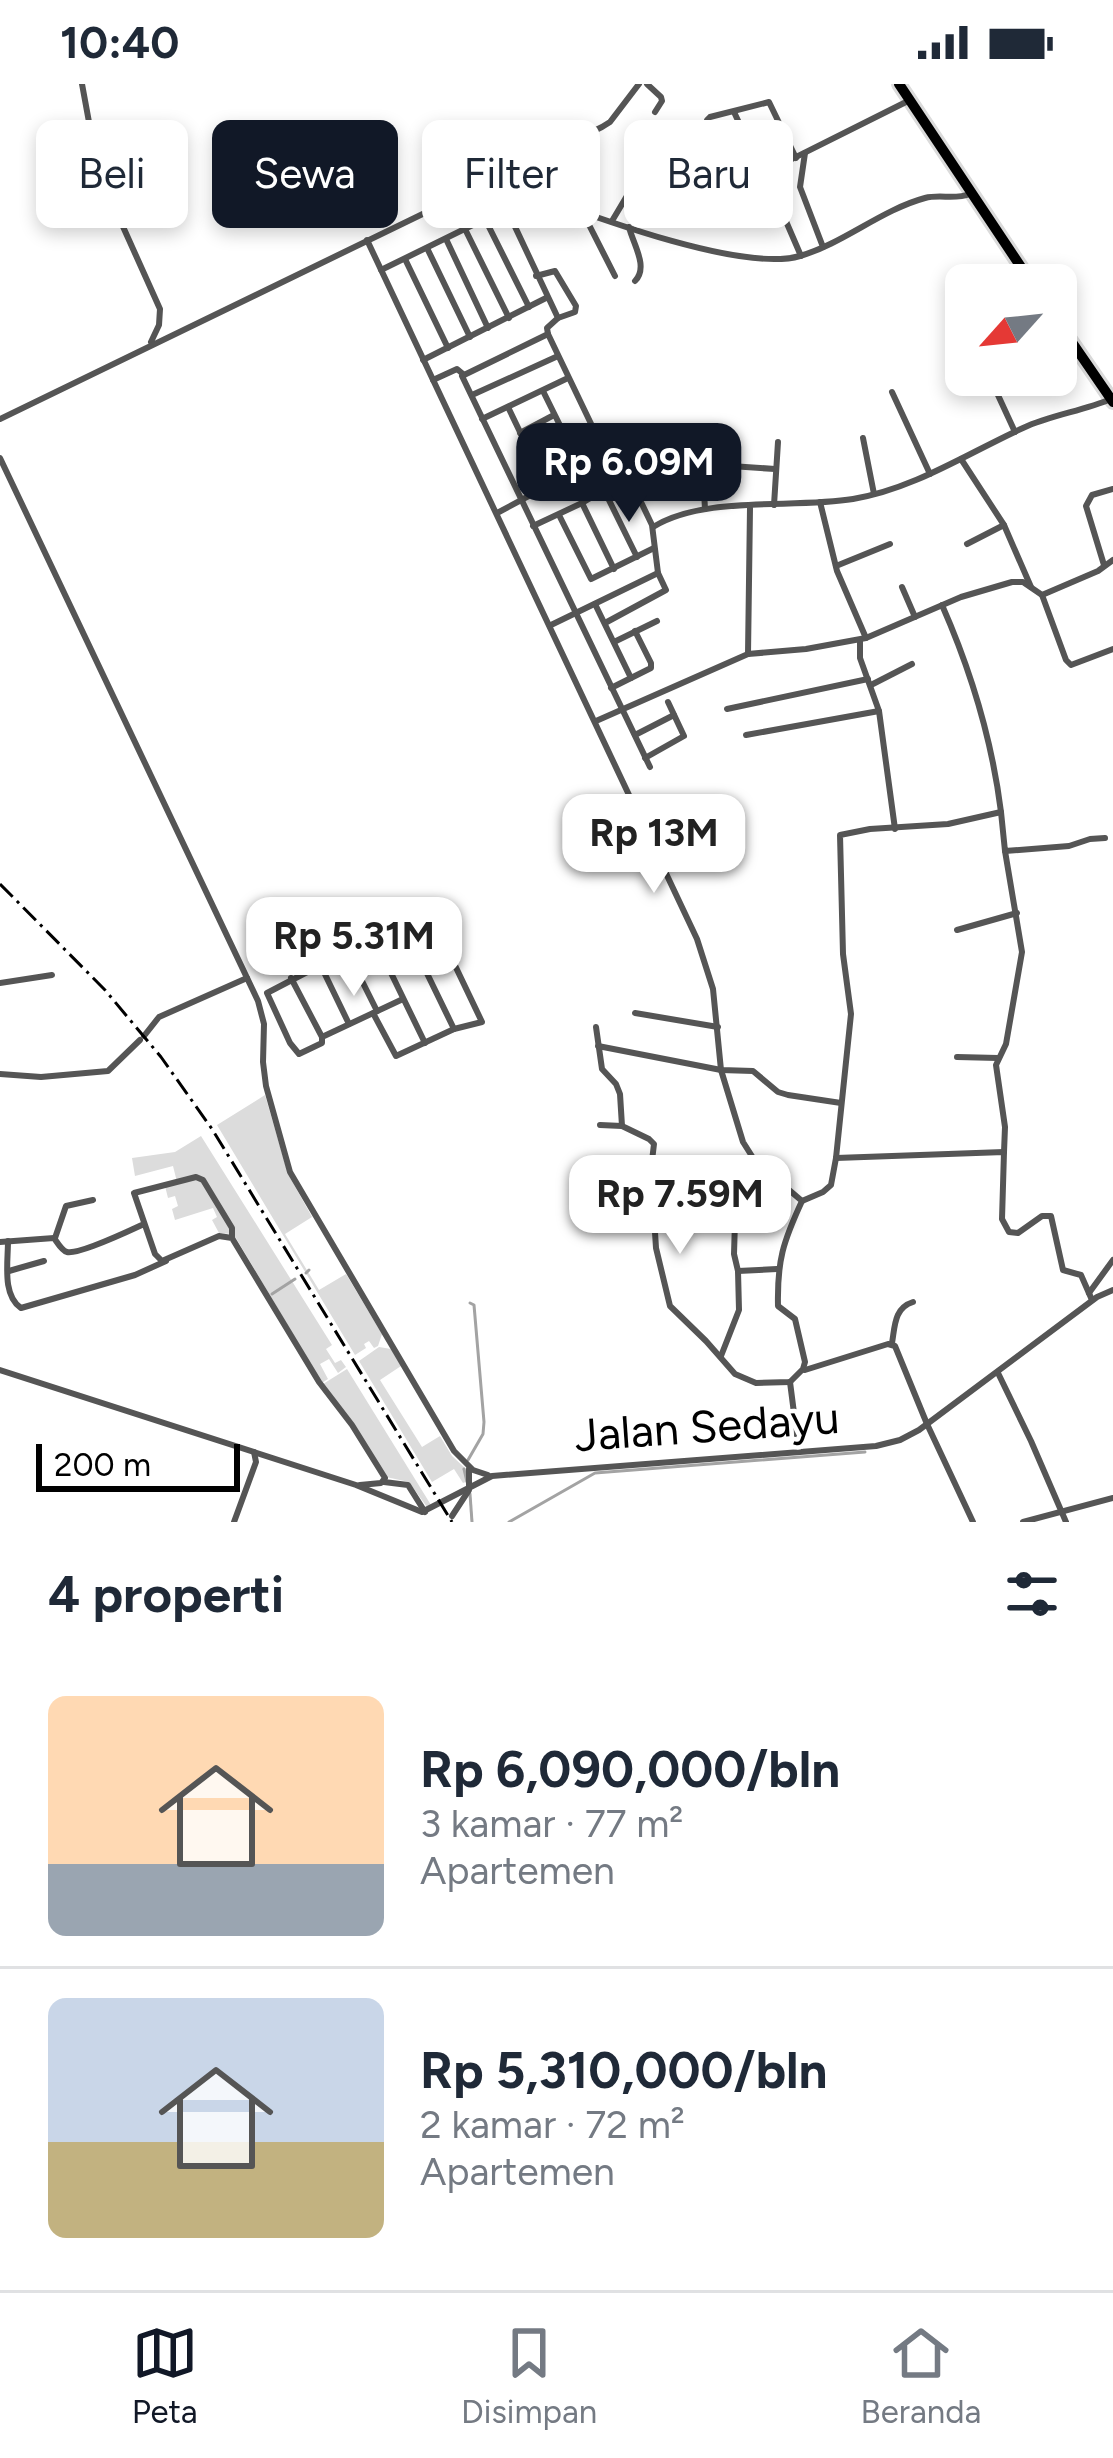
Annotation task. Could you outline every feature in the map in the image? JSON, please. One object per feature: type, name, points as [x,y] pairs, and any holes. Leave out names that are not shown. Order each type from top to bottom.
[{"type":"highway","points":[[899,84],[1019,264]]},
{"type":"highway","points":[[1077,346],[1112,400]]},
{"type":"street","points":[[82,84],[98,171],[160,309],[159,325],[149,345]]},
{"type":"street","points":[[600,129],[643,84],[662,97],[655,112]]},
{"type":"street","points":[[793,159],[910,100]]},
{"type":"street","points":[[707,120],[769,102],[796,158]]},
{"type":"street","points":[[734,111],[738,120]]},
{"type":"street","points":[[805,153],[800,187],[823,247]]},
{"type":"street","points":[[634,228],[751,259],[801,256],[926,197],[972,193]]},
{"type":"street","points":[[612,221],[624,201]]},
{"type":"street","points":[[0,419],[422,215]]},
{"type":"street","points":[[600,217],[624,225]]},
{"type":"street","points":[[489,228],[529,308]]},
{"type":"street","points":[[515,228],[558,318]]},
{"type":"street","points":[[591,228],[615,276]]},
{"type":"street","points":[[629,228],[642,268],[635,281]]},
{"type":"street","points":[[789,228],[801,256]]},
{"type":"street","points":[[380,270],[465,229],[509,318]]},
{"type":"street","points":[[445,238],[488,328]]},
{"type":"street","points":[[367,240],[700,947],[712,989],[721,1070],[747,1150],[801,1205]]},
{"type":"street","points":[[426,248],[470,337]]},
{"type":"street","points":[[405,258],[448,348]]},
{"type":"street","points":[[536,276],[556,272],[576,305],[575,312],[547,328],[548,334],[606,456]]},
{"type":"street","points":[[423,360],[546,298]]},
{"type":"street","points":[[463,374],[548,334]]},
{"type":"street","points":[[472,395],[558,356]]},
{"type":"street","points":[[433,380],[457,369],[463,374],[650,767]]},
{"type":"street","points":[[482,419],[568,378]]},
{"type":"street","points":[[542,389],[581,468]]},
{"type":"street","points":[[892,392],[930,474]]},
{"type":"street","points":[[999,396],[1015,432]]},
{"type":"street","points":[[653,527],[705,509],[874,494],[930,474],[1015,432],[1112,400]]},
{"type":"street","points":[[508,406],[547,488]]},
{"type":"street","points":[[520,433],[555,415]]},
{"type":"street","points":[[862,439],[874,494]]},
{"type":"street","points":[[532,458],[568,441]]},
{"type":"street","points":[[644,470],[678,442],[691,470],[702,472],[705,509]]},
{"type":"street","points":[[774,505],[778,442]]},
{"type":"street","points":[[496,514],[581,468],[618,454],[653,527],[658,573],[666,588],[664,594],[605,623]]},
{"type":"street","points":[[0,458],[247,978],[263,1018],[266,1087],[295,1183],[445,1437],[468,1466],[492,1476]]},
{"type":"street","points":[[961,459],[1004,525],[1031,588]]},
{"type":"street","points":[[705,468],[775,469]]},
{"type":"street","points":[[533,526],[628,475]]},
{"type":"street","points":[[603,489],[637,557]]},
{"type":"street","points":[[1042,595],[1109,562],[1085,506],[1092,495],[1113,489]]},
{"type":"street","points":[[820,502],[836,566],[863,639],[858,649],[879,711],[896,829]]},
{"type":"street","points":[[582,503],[614,569]]},
{"type":"street","points":[[748,654],[750,507]]},
{"type":"street","points":[[559,515],[590,578],[654,548]]},
{"type":"street","points":[[967,544],[1004,525]]},
{"type":"street","points":[[836,566],[890,544]]},
{"type":"street","points":[[550,625],[658,573]]},
{"type":"street","points":[[596,721],[748,654],[863,639],[973,592],[1012,582],[1023,582],[1042,595],[1066,660],[1075,665],[1113,649]]},
{"type":"street","points":[[902,587],[915,618]]},
{"type":"street","points":[[596,604],[632,678]]},
{"type":"street","points":[[942,605],[967,664],[996,772],[1022,941],[1006,1044],[996,1064],[1005,1126],[1002,1219],[1009,1232],[1018,1233],[1042,1216],[1051,1216],[1063,1271],[1081,1275],[1091,1297]]},
{"type":"street","points":[[614,642],[657,621]]},
{"type":"street","points":[[611,688],[651,666],[635,632]]},
{"type":"street","points":[[728,709],[870,682],[912,664]]},
{"type":"street","points":[[646,758],[683,738],[668,702]]},
{"type":"street","points":[[746,735],[879,711]]},
{"type":"street","points":[[634,735],[675,715]]},
{"type":"street","points":[[802,1371],[804,1358],[795,1319],[778,1306],[777,1269],[801,1205],[829,1187],[836,1158],[851,1013],[843,954],[839,838],[842,833],[948,824],[1001,812]]},
{"type":"street","points":[[1005,851],[1105,838]]},
{"type":"street","points":[[291,978],[322,1037],[322,1043],[297,1054],[266,993],[291,978],[427,910],[483,1018],[396,1056],[346,951]]},
{"type":"street","points":[[957,930],[1017,913]]},
{"type":"street","points":[[403,922],[454,1029]]},
{"type":"street","points":[[374,938],[425,1043]]},
{"type":"street","points":[[320,964],[349,1024]]},
{"type":"street","points":[[0,983],[52,976]]},
{"type":"street","points":[[0,1074],[41,1077],[108,1071],[159,1018],[247,978]]},
{"type":"street","points":[[322,1037],[403,999]]},
{"type":"street","points":[[263,1018],[275,1012]]},
{"type":"street","points":[[635,1013],[718,1027]]},
{"type":"street","points":[[264,1032],[281,1024]]},
{"type":"street","points":[[596,1028],[602,1069],[620,1094],[622,1126]]},
{"type":"street","points":[[602,1046],[721,1070],[757,1072],[778,1092],[842,1104]]},
{"type":"street","points":[[957,1057],[998,1058]]},
{"type":"street","points":[[600,1125],[622,1126],[654,1144],[656,1248],[668,1302],[729,1369],[756,1383],[790,1382],[802,1371],[892,1343]]},
{"type":"street","points":[[836,1158],[1004,1152]]},
{"type":"street","points":[[167,1261],[158,1259],[134,1193],[200,1177],[232,1228],[232,1238],[384,1481]]},
{"type":"street","points":[[93,1200],[66,1206],[55,1238],[61,1250],[106,1242],[144,1225]]},
{"type":"street","points":[[721,1356],[739,1310],[735,1221]]},
{"type":"street","points":[[55,1238],[4,1242],[11,1299],[16,1306],[30,1307],[135,1275],[219,1236],[232,1238]]},
{"type":"street","points":[[1091,1297],[1113,1260]]},
{"type":"street","points":[[9,1270],[44,1262]]},
{"type":"street","points":[[738,1270],[777,1269]]},
{"type":"street","name":"Jalan Sedayu","points":[[425,1512],[492,1476],[876,1446],[901,1440],[1091,1297],[1113,1290]]},
{"type":"street","points":[[913,1302],[898,1312],[892,1343],[973,1522]]},
{"type":"street","points":[[0,1370],[253,1450],[425,1512]]},
{"type":"street","points":[[997,1372],[1066,1522]]},
{"type":"street","points":[[790,1382],[799,1452]]},
{"type":"street","points":[[234,1522],[252,1474],[253,1450]]},
{"type":"street","points":[[252,1474],[263,1462],[277,1459]]},
{"type":"street","points":[[452,1516],[470,1486],[468,1466]]},
{"type":"street","points":[[356,1485],[384,1481],[408,1485],[425,1512]]},
{"type":"street","points":[[1024,1522],[1113,1498]]},
{"type":"shaded area","points":[[265,1095],[288,1174],[312,1217],[285,1234],[319,1290],[346,1274],[382,1334],[374,1348],[369,1341],[355,1355],[217,1125]]},
{"type":"shaded area","points":[[201,1136],[332,1345],[326,1349],[335,1363],[341,1360],[346,1367],[338,1373],[329,1359],[320,1364],[328,1379],[322,1383],[236,1238],[219,1233],[212,1220],[217,1217],[213,1208],[175,1220],[172,1209],[178,1206],[175,1196],[168,1198],[165,1186],[177,1182],[173,1166],[135,1176],[132,1158],[175,1152]]},
{"type":"shaded area","points":[[379,1347],[391,1349],[401,1366],[380,1380],[422,1447],[440,1436],[466,1469],[468,1481],[463,1483],[454,1469],[432,1482],[359,1361]]},
{"type":"shaded area","points":[[347,1369],[431,1505],[427,1507],[409,1482],[386,1477],[323,1384]]},
{"type":"waterway","points":[[306,1273],[309,1270]]},
{"type":"waterway","points":[[272,1294],[295,1279]]},
{"type":"waterway","points":[[468,1460],[483,1434],[484,1422],[474,1305],[470,1303]]},
{"type":"waterway","points":[[509,1522],[595,1473],[865,1452]]},
{"type":"waterway","points":[[464,1469],[467,1482]]},
{"type":"waterway","points":[[470,1494],[472,1522]]},
{"type":"railway","points":[[0,884],[105,990],[161,1057],[212,1129],[452,1522]]}]
